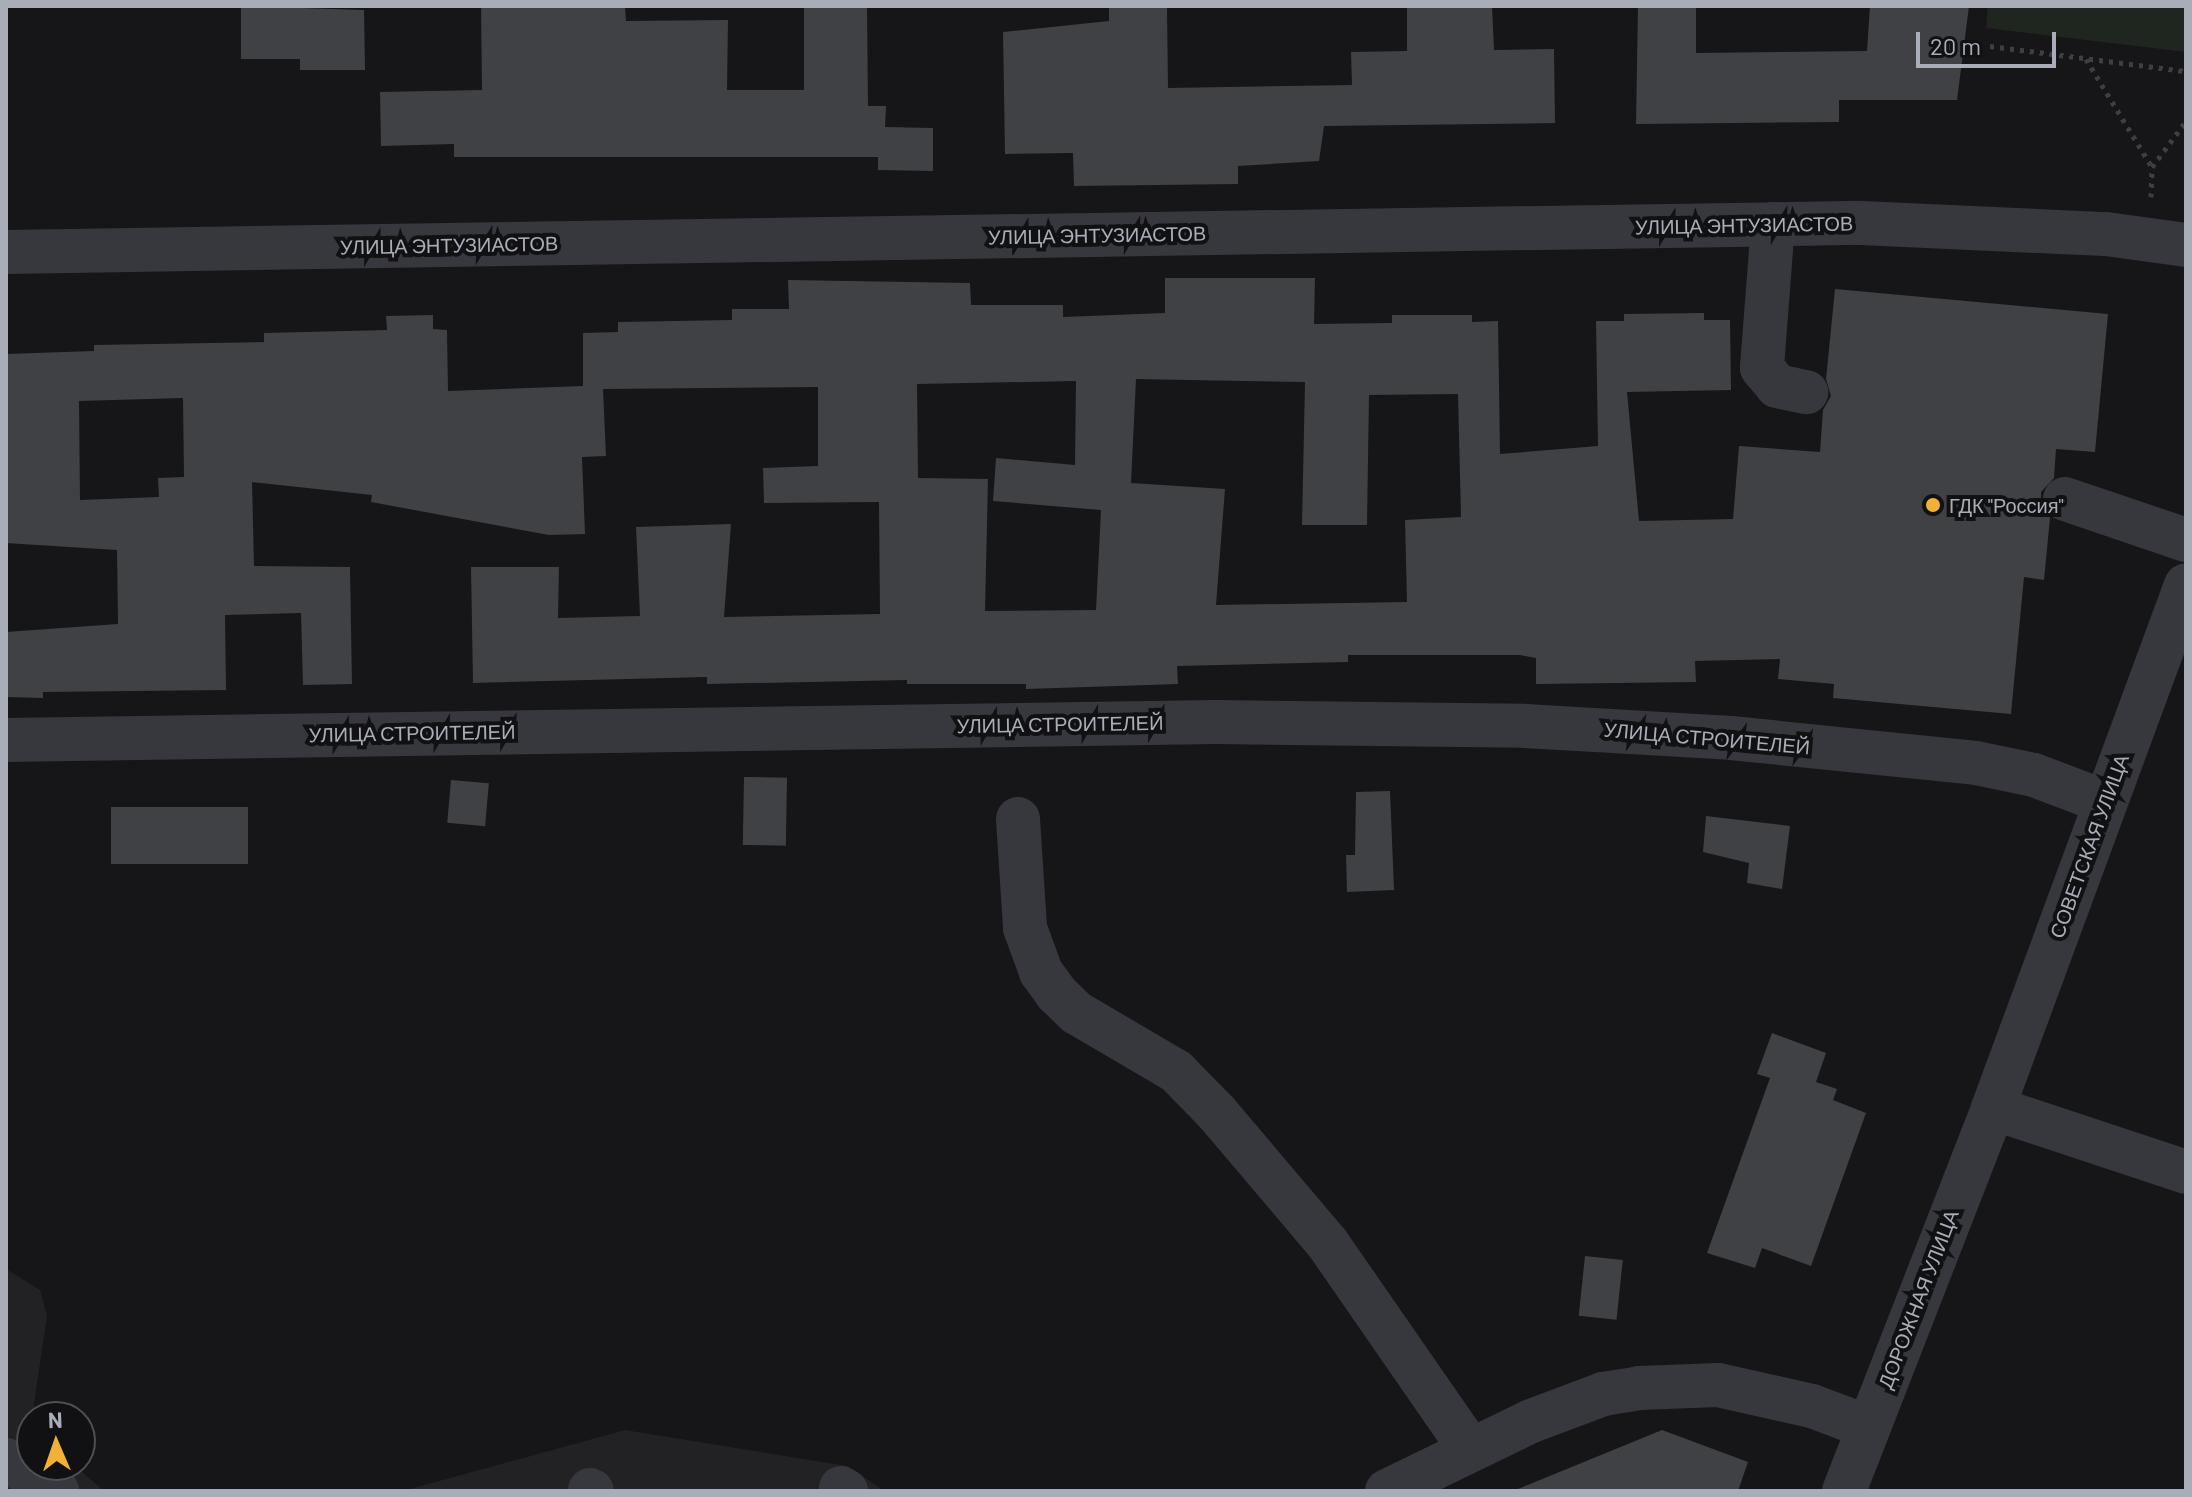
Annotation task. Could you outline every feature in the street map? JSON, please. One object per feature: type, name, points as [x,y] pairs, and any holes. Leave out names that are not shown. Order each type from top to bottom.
[{"type":"street","name":"УЛИЦА ЭНТУЗИАСТОВ","points":[[6,252],[1773,224],[1975,226],[2167,242]]},
{"type":"street","points":[[1773,224],[1762,368],[1777,386],[1806,392]]},
{"type":"street","points":[[2065,499],[2186,540]]},
{"type":"street","name":"СОВЕТСКАЯ УЛИЦА","points":[[1993,1108],[2186,585]]},
{"type":"street","name":"УЛИЦА СТРОИТЕЛЕЙ","points":[[6,740],[1216,722],[1525,726],[1731,738],[1976,763],[2034,775],[2105,802]]},
{"type":"street","points":[[1018,819],[1025,928],[1041,972],[1056,993],[1077,1013],[1176,1071],[1217,1113],[1328,1244],[1469,1448]]},
{"type":"street","points":[[1993,1108],[2186,1172]]},
{"type":"street","name":"ДОРОЖНАЯ УЛИЦА","points":[[1844,1491],[1993,1108]]},
{"type":"street","points":[[1387,1491],[1469,1448],[1603,1394],[1681,1384],[1765,1394],[1868,1427]]},
{"type":"street","points":[[6,1460],[57,1491]]},
{"type":"path","points":[[1990,46],[2186,71]]},
{"type":"path","points":[[2085,58],[2152,167],[2167,242]]},
{"type":"path","points":[[2152,167],[2186,121]]},
{"type":"shaded area","points":[[1988,6],[2186,6],[2186,52],[1986,28]]},
{"type":"shaded area","points":[[6,1269],[40,1290],[47,1316],[34,1401],[16,1401],[16,1481],[92,1481],[104,1491],[6,1491]]},
{"type":"shaded area","points":[[625,1430],[847,1466],[885,1491],[403,1491]]},
{"type":"building","points":[[241,6],[364,10],[365,70],[300,70],[300,59],[241,59]]},
{"type":"building","points":[[481,6],[625,6],[626,21],[728,20],[727,90],[804,90],[804,6],[867,6],[868,106],[886,106],[885,127],[933,128],[933,171],[878,170],[878,157],[454,157],[454,144],[381,146],[380,92],[482,90]]},
{"type":"building","points":[[1109,6],[1167,6],[1168,88],[1352,85],[1351,52],[1407,51],[1407,6],[1492,6],[1494,50],[1554,49],[1555,123],[1324,126],[1319,161],[1238,166],[1238,184],[1074,186],[1073,153],[1005,154],[1003,32],[1109,21]]},
{"type":"building","points":[[1638,6],[1696,6],[1696,53],[1867,51],[1870,6],[1969,6],[1957,100],[1839,100],[1839,122],[1636,124]]},
{"type":"building","points":[[1165,278],[1315,278],[1314,324],[1392,323],[1392,315],[1472,315],[1472,322],[1498,321],[1500,454],[1598,446],[1596,321],[1624,321],[1624,314],[1704,313],[1704,320],[1730,320],[1731,390],[1627,392],[1639,521],[1733,519],[1739,446],[1820,452],[1823,410],[1831,396],[1826,379],[1835,289],[2108,314],[2095,452],[2056,449],[2054,478],[2041,492],[2041,505],[2050,518],[2044,580],[2024,577],[2011,714],[1833,698],[1834,684],[1778,679],[1780,659],[1695,661],[1696,682],[1536,684],[1536,658],[1520,655],[1348,655],[1348,662],[1177,666],[1178,684],[1026,689],[1026,684],[907,684],[907,680],[707,684],[707,677],[473,683],[471,567],[559,567],[558,618],[640,616],[636,527],[731,524],[724,617],[880,614],[879,502],[764,503],[763,468],[818,466],[818,387],[603,389],[606,456],[582,457],[585,534],[549,535],[371,502],[372,495],[252,482],[254,566],[350,567],[352,684],[303,685],[301,613],[225,615],[226,690],[43,692],[43,698],[6,697],[6,632],[118,624],[117,550],[6,543],[6,354],[94,351],[94,345],[264,342],[264,333],[387,330],[386,316],[433,315],[433,329],[447,330],[448,391],[583,386],[583,333],[618,332],[618,322],[732,320],[732,309],[789,309],[788,280],[970,283],[971,305],[1063,305],[1063,317],[1165,313]],"holes":[[[1136,379],[1305,382],[1302,525],[1367,525],[1369,395],[1458,394],[1461,517],[1405,520],[1407,602],[1216,605],[1225,489],[1131,483]],[[1076,381],[1075,465],[996,458],[993,501],[1101,510],[1096,610],[985,611],[988,479],[918,478],[917,384]],[[183,398],[184,477],[158,478],[159,497],[80,500],[79,401]]]},
{"type":"building","points":[[744,777],[787,778],[786,846],[743,845]]},
{"type":"building","points":[[451,780],[489,783],[485,826],[447,823]]},
{"type":"building","points":[[1390,791],[1394,890],[1347,892],[1346,855],[1355,855],[1356,792]]},
{"type":"building","points":[[111,807],[248,807],[248,864],[111,864]]},
{"type":"building","points":[[1706,816],[1790,826],[1782,889],[1747,883],[1749,863],[1703,852]]},
{"type":"building","points":[[1772,1033],[1826,1053],[1816,1082],[1837,1089],[1833,1100],[1866,1113],[1811,1266],[1762,1248],[1755,1268],[1707,1253],[1770,1078],[1757,1074]]},
{"type":"building","points":[[1585,1256],[1623,1260],[1617,1320],[1579,1316]]},
{"type":"building","points":[[1662,1430],[1748,1462],[1738,1491],[1513,1491]]},
{"type":"place","name":"ГДК \"Россия\"","points":[[1933,505]]}]
